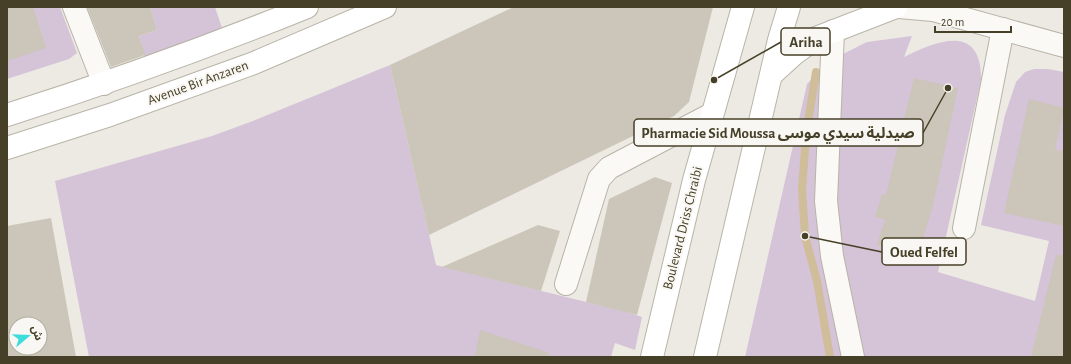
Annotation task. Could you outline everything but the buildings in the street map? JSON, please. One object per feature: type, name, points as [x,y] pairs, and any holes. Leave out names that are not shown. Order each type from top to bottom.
[{"type":"main road","points":[[7,116],[104,84],[242,34],[307,7]]},
{"type":"main road","name":"Avenue Bir Anzaren","points":[[7,148],[110,115],[247,66],[385,7]]},
{"type":"main road","name":"Boulevard Driss Chraibi","points":[[652,357],[694,180],[743,7]]},
{"type":"main road","points":[[705,357],[789,7]]},
{"type":"main road","points":[[772,74],[794,54],[816,38],[897,7]]},
{"type":"street","points":[[74,7],[104,84]]},
{"type":"street","points":[[897,7],[936,8],[1064,46]]},
{"type":"street","points":[[964,228],[1003,29]]},
{"type":"street","points":[[832,31],[826,201],[832,256],[853,357]]},
{"type":"street","points":[[566,284],[599,179],[609,168],[712,114]]},
{"type":"shaded area","points":[[7,7],[60,7],[77,53],[69,59],[7,79]]},
{"type":"shaded area","points":[[150,7],[215,7],[223,31],[145,58],[139,36],[157,30]]},
{"type":"shaded area","points":[[912,36],[904,57],[931,45],[944,42],[956,41],[966,43],[974,50],[979,62],[981,80],[938,272],[1035,301],[1049,241],[981,225],[1005,115],[1016,82],[1025,72],[1034,69],[1048,69],[1064,72],[1064,357],[745,357],[807,84],[827,62],[867,42]]},
{"type":"shaded area","points":[[390,65],[436,265],[642,317],[635,350],[615,343],[611,357],[89,357],[55,181],[212,136],[253,121]]},
{"type":"waterway","points":[[816,72],[806,135],[802,190],[805,236],[817,281],[830,357]]},
{"type":"place","name":"Ariha","points":[[714,80]]},
{"type":"place","name":"Pharmacie Sid Moussa صيدلية سيدي موسى","points":[[948,88]]},
{"type":"place","name":"Oued Felfel","points":[[805,236]]}]
